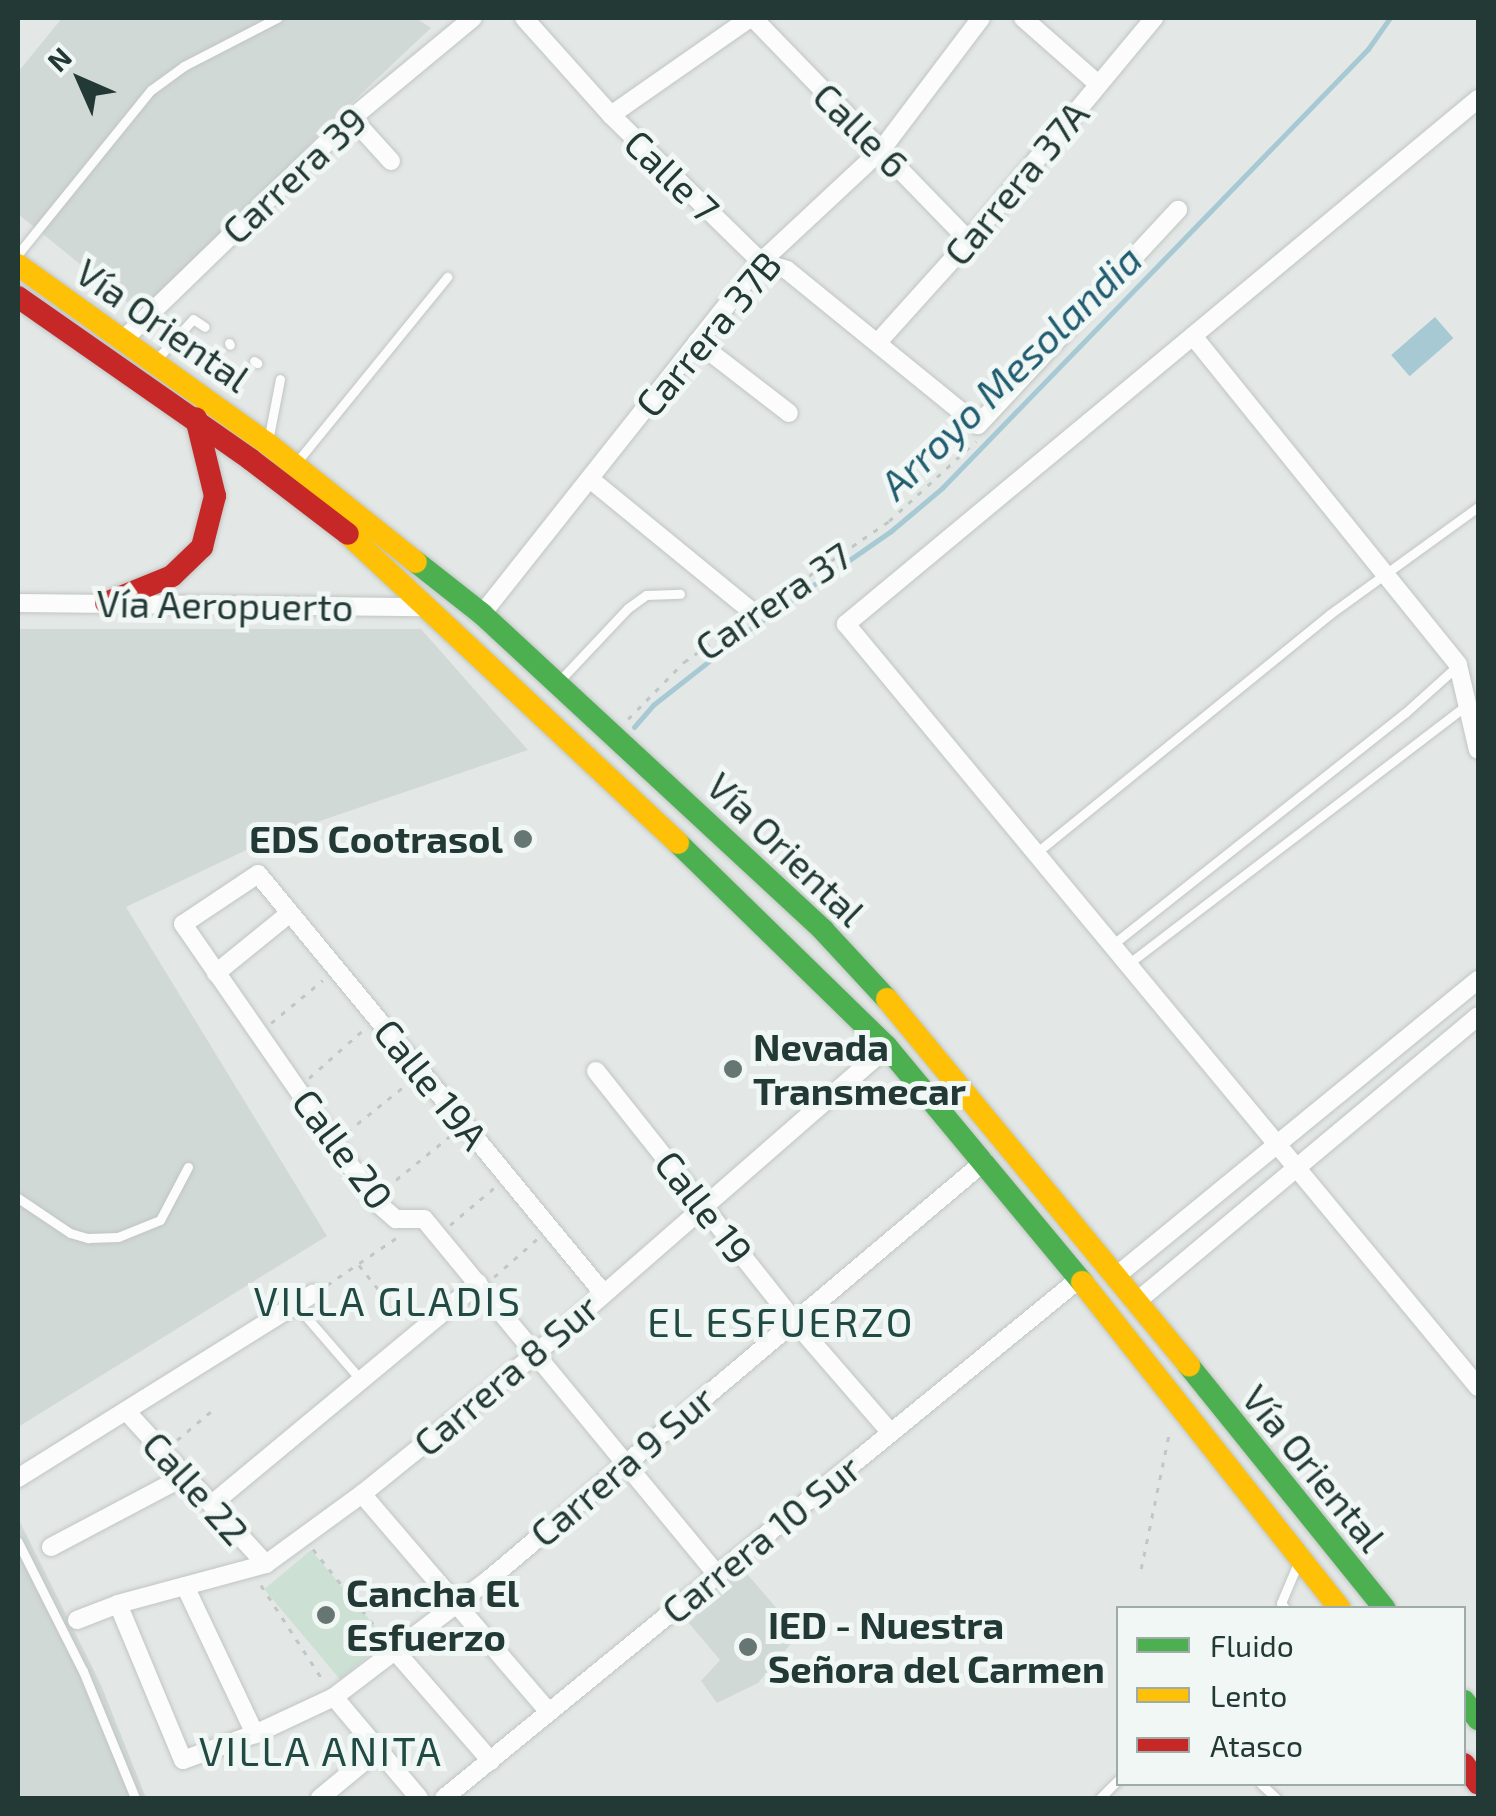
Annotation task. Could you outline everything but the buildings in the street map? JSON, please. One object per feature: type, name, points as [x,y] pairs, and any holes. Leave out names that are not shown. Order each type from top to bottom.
[{"type":"highway","name":"Vía Oriental","points":[[18,264],[268,444],[482,614],[872,981],[1382,1606]]},
{"type":"highway","name":"Vía Oriental","points":[[18,297],[197,422],[374,554],[887,1047],[985,1161],[1337,1606]]},
{"type":"highway","points":[[106,603],[172,576],[202,547],[215,496],[185,384]]},
{"type":"street","name":"Carrera 39","points":[[123,340],[352,118],[473,18]]},
{"type":"street","name":"Calle 7","points":[[524,18],[610,116],[761,262],[787,270],[978,424]]},
{"type":"street","points":[[610,116],[752,18]]},
{"type":"street","name":"Calle 6","points":[[752,18],[969,241]]},
{"type":"street","name":"Carrera 37B","points":[[482,614],[761,262],[882,150],[981,18]]},
{"type":"street","points":[[1023,18],[1098,84]]},
{"type":"street","name":"Carrera 37A","points":[[879,341],[969,241],[1152,21]]},
{"type":"street","points":[[1478,99],[846,624],[1478,1387]]},
{"type":"street","points":[[352,118],[391,162]]},
{"type":"street","points":[[978,424],[1178,210]]},
{"type":"street","points":[[1193,336],[1458,665],[1478,750]]},
{"type":"street","points":[[696,342],[789,414]]},
{"type":"street","points":[[590,479],[754,612]]},
{"type":"street","name":"Vía Aeropuerto","points":[[18,603],[433,608]]},
{"type":"street","name":"Calle 19A","points":[[182,924],[258,874],[604,1294]]},
{"type":"street","points":[[216,973],[290,913]]},
{"type":"street","name":"Calle 20","points":[[182,924],[373,1198],[396,1219],[424,1219],[480,1285],[532,1356],[717,1575]]},
{"type":"street","points":[[1114,1277],[1478,980]]},
{"type":"street","points":[[1135,1303],[1478,1016]]},
{"type":"street","name":"Carrera 8 Sur","points":[[77,1620],[118,1604],[258,1566],[304,1536],[532,1356],[887,1047]]},
{"type":"street","name":"Calle 19","points":[[596,1071],[794,1320],[891,1434]]},
{"type":"street","name":"Carrera 9 Sur","points":[[118,1604],[182,1760],[255,1734],[334,1697],[458,1604],[985,1161]]},
{"type":"street","name":"Carrera 10 Sur","points":[[444,1798],[1078,1280]]},
{"type":"street","points":[[212,1504],[480,1285]]},
{"type":"street","points":[[18,1478],[314,1294]]},
{"type":"street","name":"Calle 22","points":[[127,1412],[212,1504],[258,1566]]},
{"type":"street","points":[[51,1547],[187,1475]]},
{"type":"street","points":[[362,1494],[549,1712]]},
{"type":"street","points":[[186,1586],[255,1734]]},
{"type":"street","points":[[397,1653],[492,1761]]},
{"type":"street","points":[[334,1697],[419,1798]]},
{"type":"street","points":[[320,1798],[377,1751]]},
{"type":"lane","points":[[18,254],[151,90],[184,66],[277,18]]},
{"type":"lane","points":[[294,465],[447,277]]},
{"type":"lane","points":[[154,362],[193,319],[205,327]]},
{"type":"lane","points":[[268,444],[280,379]]},
{"type":"lane","points":[[1036,853],[1386,571],[1478,507]]},
{"type":"lane","points":[[558,682],[628,608],[646,596],[680,594]]},
{"type":"lane","points":[[1112,944],[1405,713],[1458,665]]},
{"type":"lane","points":[[1128,964],[1468,704]]},
{"type":"lane","points":[[18,1198],[70,1233],[88,1238],[118,1237],[160,1220],[188,1167]]},
{"type":"lane","points":[[296,1305],[362,1380]]},
{"type":"lane","points":[[18,1542],[83,1672],[135,1798]]},
{"type":"lane","points":[[1281,1606],[1299,1560]]},
{"type":"path","name":"Carrera 37","points":[[615,736],[684,662],[888,521],[962,456],[978,438],[978,424]]},
{"type":"path","points":[[258,1034],[336,969]]},
{"type":"path","points":[[297,1089],[377,1018]]},
{"type":"path","points":[[334,1143],[421,1072]]},
{"type":"path","points":[[373,1198],[464,1124]]},
{"type":"path","points":[[437,1235],[507,1176]]},
{"type":"path","points":[[314,1294],[424,1219]]},
{"type":"path","points":[[480,1285],[549,1228]]},
{"type":"path","points":[[358,1264],[415,1335]]},
{"type":"path","points":[[164,1451],[216,1408]]},
{"type":"path","points":[[1141,1569],[1170,1431]]},
{"type":"path","points":[[304,1536],[397,1653]]},
{"type":"path","points":[[258,1566],[334,1697]]},
{"type":"shaded area","points":[[62,18],[416,18],[431,28],[332,121],[143,315],[18,214],[18,72]]},
{"type":"shaded area","points":[[18,629],[421,629],[528,750],[276,836],[126,907],[327,1236],[18,1427]]},
{"type":"shaded area","points":[[18,1518],[101,1685],[146,1798],[18,1798]]},
{"type":"shaded area","name":"IED - Nuestra Señora del Carmen","points":[[741,1567],[799,1634],[758,1683],[717,1703],[701,1681],[720,1660],[682,1615]]},
{"type":"green space","name":"Cancha El Esfuerzo","points":[[311,1550],[387,1640],[340,1680],[264,1589]]},
{"type":"water","points":[[1435,317],[1453,338],[1410,376],[1391,355]]},
{"type":"waterway","name":"Arroyo Mesolandia","points":[[634,727],[653,705],[750,629],[891,531],[942,488],[1368,49],[1390,18]]},
{"type":"traffic: fast","points":[[416,562],[482,614],[823,930],[887,999]]},
{"type":"traffic: fast","points":[[678,843],[887,1047],[1082,1282]]},
{"type":"traffic: fast","points":[[1189,1366],[1382,1606]]},
{"type":"traffic: fast","points":[[1466,1704],[1478,1719]]},
{"type":"traffic: slow","points":[[18,265],[268,444],[416,562]]},
{"type":"traffic: slow","points":[[348,534],[678,843]]},
{"type":"traffic: slow","points":[[887,999],[1189,1366]]},
{"type":"traffic: slow","points":[[1082,1282],[1337,1606]]},
{"type":"traffic: jam","points":[[18,297],[250,459],[348,534]]},
{"type":"traffic: jam","points":[[106,603],[172,576],[202,547],[215,496],[196,418]]},
{"type":"traffic: jam","points":[[1466,1767],[1478,1783]]},
{"type":"place","name":"EDS Cootrasol","points":[[523,839]]},
{"type":"place","name":"Nevada Transmecar","points":[[733,1069]]},
{"type":"place","name":"Cancha El Esfuerzo","points":[[326,1615]]},
{"type":"place","name":"IED - Nuestra Señora del Carmen","points":[[748,1647]]},
{"type":"district","name":"VILLA GLADIS","points":[[388,1300]]},
{"type":"district","name":"EL ESFUERZO","points":[[781,1321]]},
{"type":"district","name":"VILLA ANITA","points":[[321,1750]]}]
